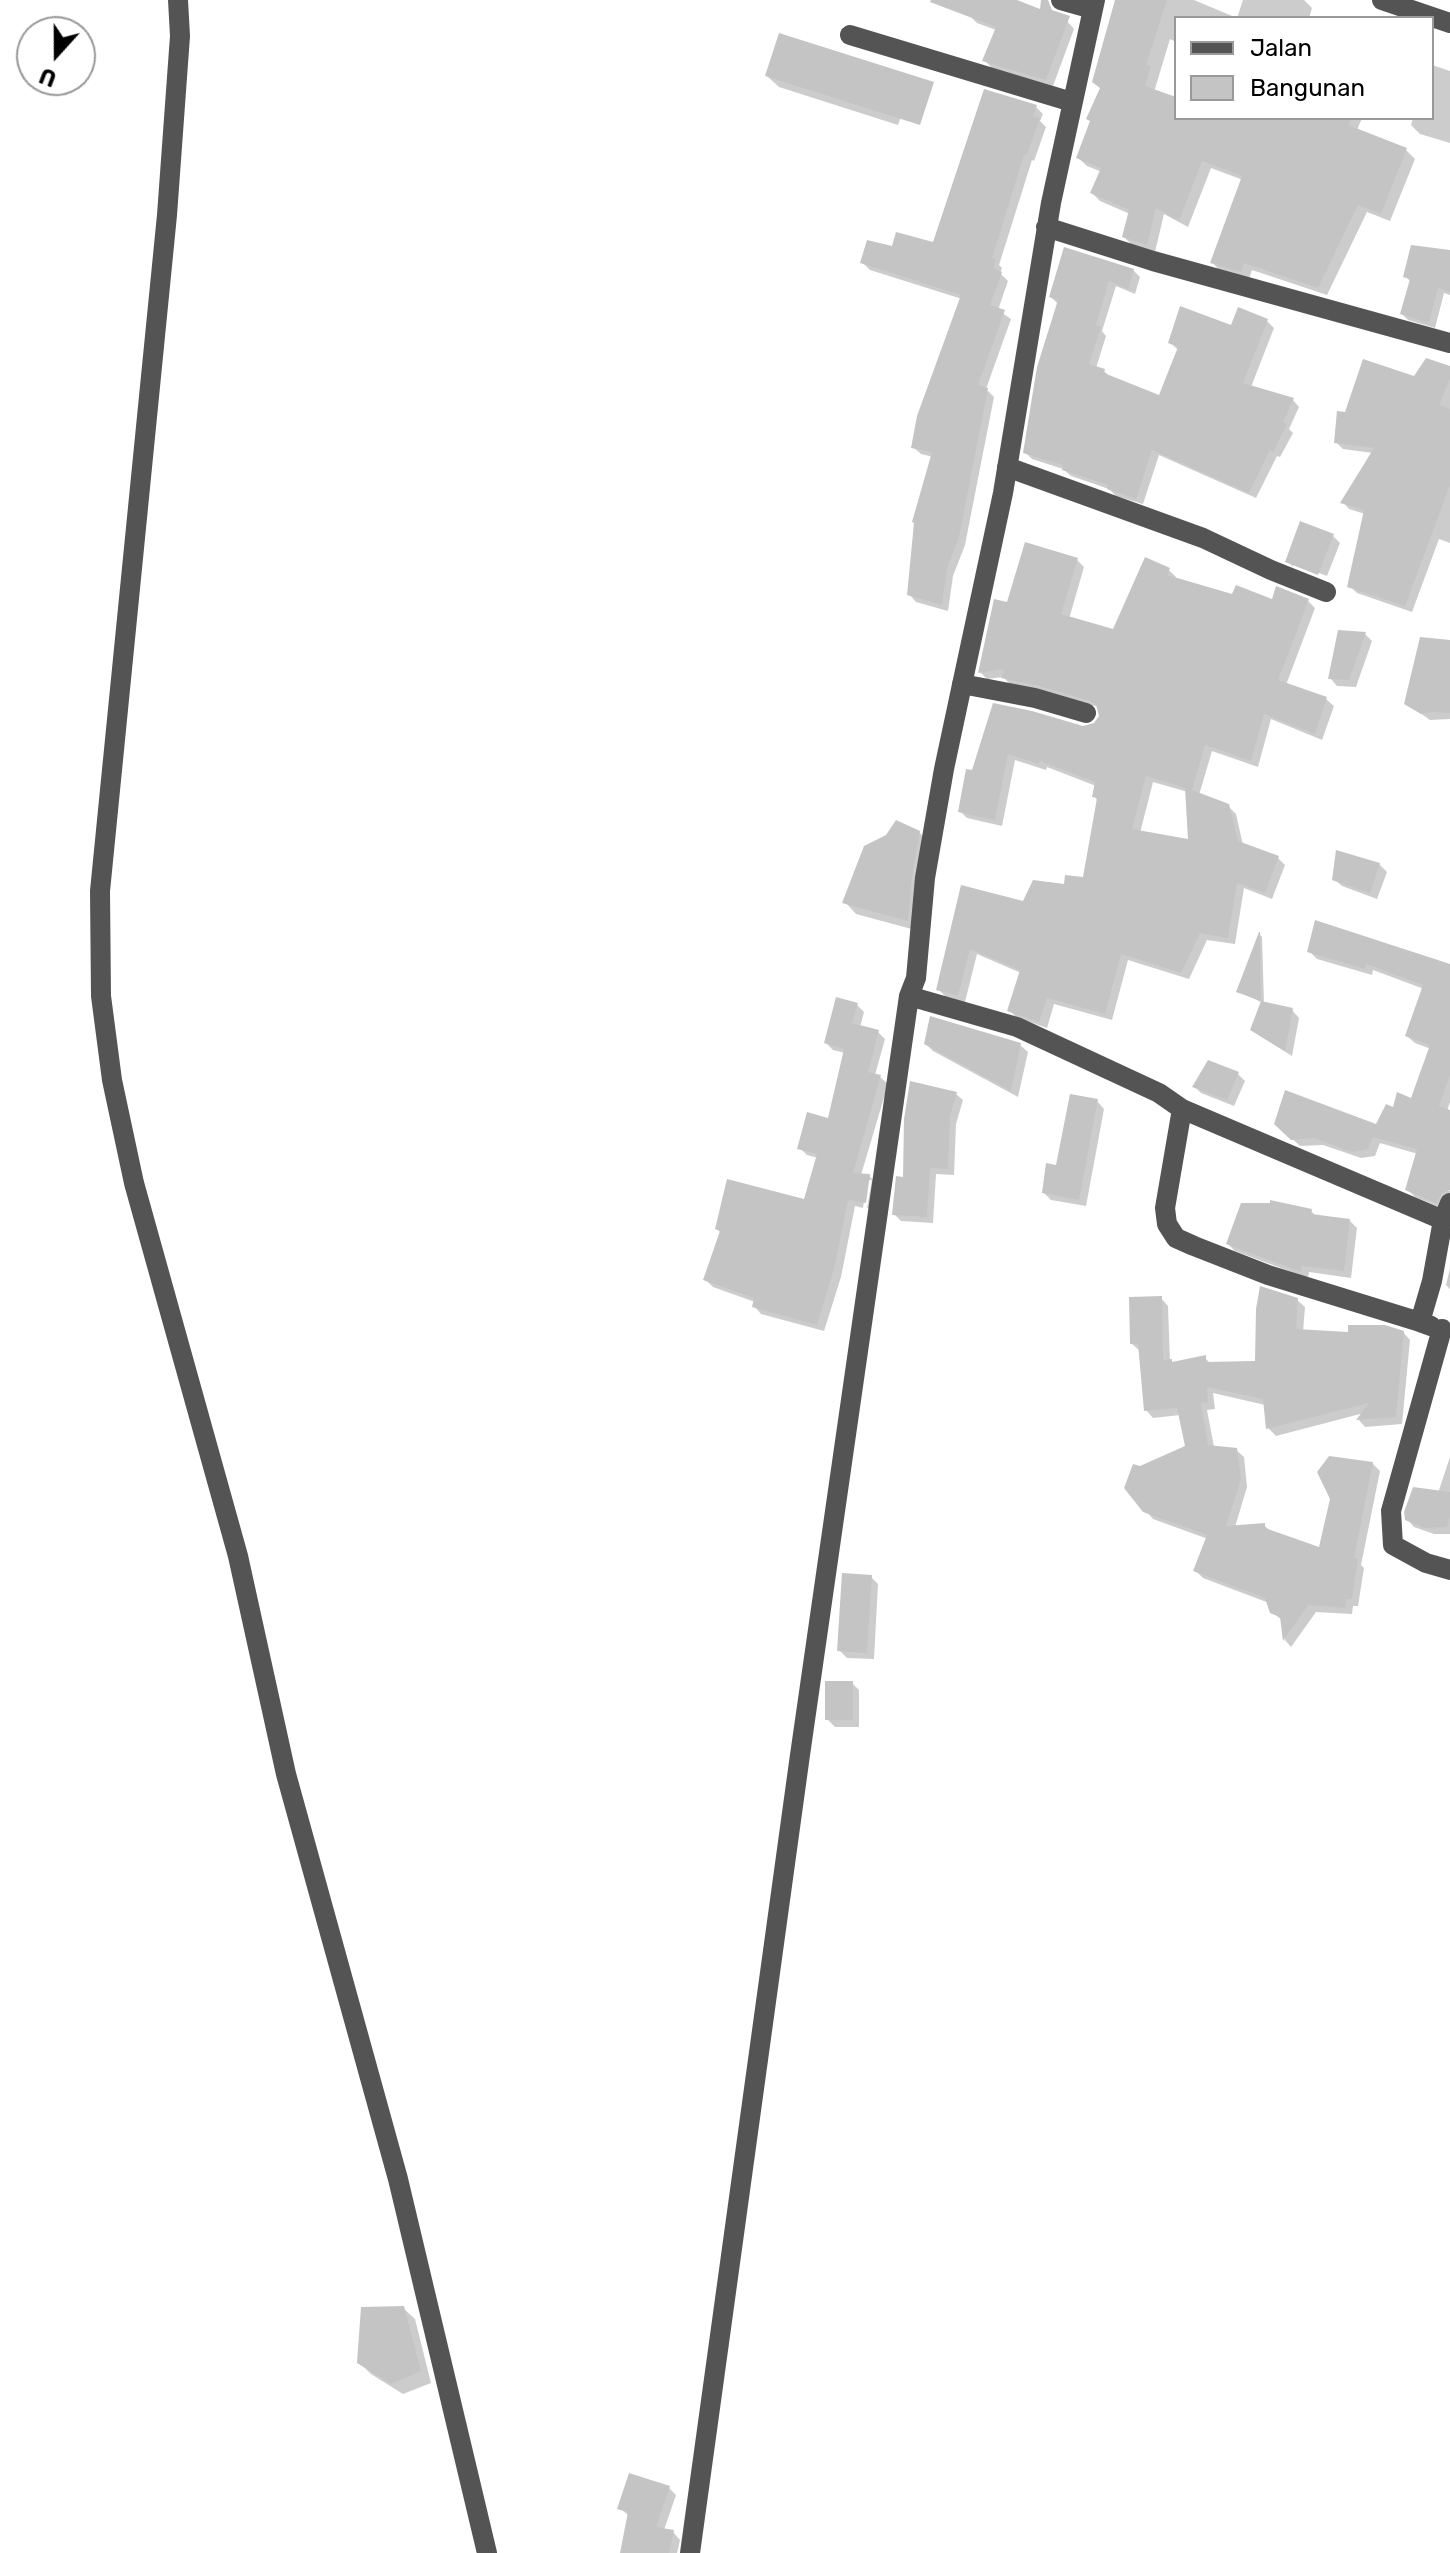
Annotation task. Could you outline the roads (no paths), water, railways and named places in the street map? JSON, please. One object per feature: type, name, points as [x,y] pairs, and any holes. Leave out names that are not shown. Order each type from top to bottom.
[{"type":"street","points":[[178,0],[180,36],[167,215],[100,891],[101,996],[112,1080],[134,1183],[238,1556],[286,1774],[398,2179],[487,2553]]},
{"type":"street","points":[[690,2553],[797,1770],[909,996],[916,978],[925,878],[1007,467],[1046,227],[1094,4],[1061,0]]},
{"type":"street","points":[[1382,0],[1429,16]]},
{"type":"street","points":[[850,35],[1072,102]]},
{"type":"street","points":[[1046,227],[1153,261],[1450,343]]},
{"type":"street","points":[[1007,467],[1203,538],[1326,592]]},
{"type":"street","points":[[962,684],[1035,698],[1086,713]]},
{"type":"street","points":[[909,996],[1017,1027],[1159,1093],[1182,1109],[1446,1212],[1420,1322]]},
{"type":"street","points":[[1182,1109],[1165,1208],[1167,1224],[1176,1238],[1268,1275],[1446,1331],[1391,1511],[1393,1545],[1426,1563],[1450,1570]]}]
